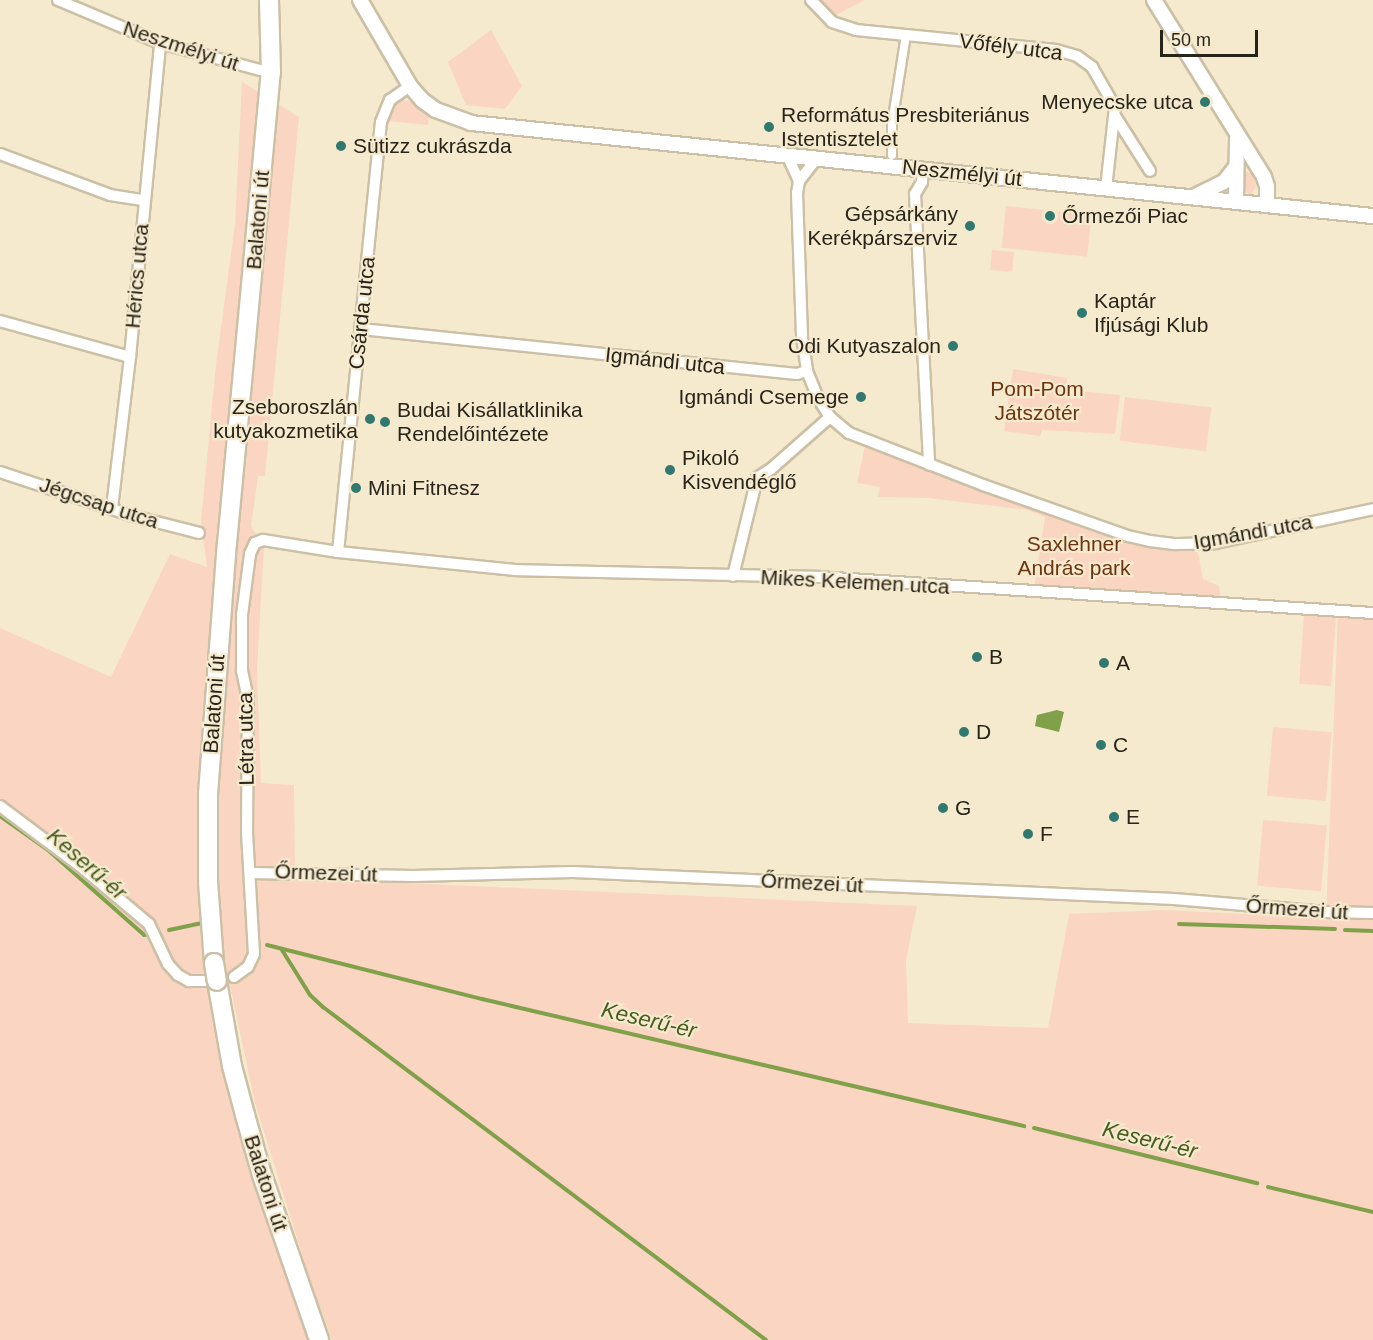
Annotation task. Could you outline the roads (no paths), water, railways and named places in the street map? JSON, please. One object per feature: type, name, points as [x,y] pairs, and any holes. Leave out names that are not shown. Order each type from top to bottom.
[{"type":"main road","points":[[269,0],[272,64]]},
{"type":"main road","points":[[272,64],[279,0]]},
{"type":"main road","name":"Balatoni út","points":[[272,64],[220,629],[207,845],[214,963],[232,1066],[262,1175],[319,1340]]},
{"type":"street","name":"Neszmélyi út","points":[[58,0],[160,43],[272,64]]},
{"type":"street","points":[[85,12],[90,0]]},
{"type":"street","name":"Neszmélyi út","points":[[360,0],[410,86],[436,110],[471,123],[1373,216]]},
{"type":"street","name":"Vőfély utca","points":[[811,0],[823,16],[838,26],[1066,52],[1077,56],[1092,67],[1112,99],[1115,116],[1106,188]]},
{"type":"street","points":[[1154,0],[1236,136],[1264,177],[1267,186],[1266,205]]},
{"type":"street","name":"Neszmélyi út","points":[[892,154],[892,124],[906,35]]},
{"type":"street","name":"Hérics utca","points":[[112,508],[130,357],[143,201],[160,43]]},
{"type":"street","name":"Csárda utca","points":[[338,552],[381,122],[390,100],[410,86]]},
{"type":"street","points":[[1115,116],[1150,171]]},
{"type":"street","points":[[1236,136],[1236,202]]},
{"type":"street","points":[[0,154],[110,195],[143,201]]},
{"type":"street","points":[[787,155],[799,181]]},
{"type":"street","points":[[807,371],[802,338],[797,193],[799,181],[817,158]]},
{"type":"street","points":[[1191,198],[1224,182],[1235,168]]},
{"type":"street","points":[[923,170],[921,182],[915,194],[929,465]]},
{"type":"street","points":[[0,321],[130,357]]},
{"type":"street","name":"Igmándi utca","points":[[360,329],[784,373],[797,374],[807,371],[830,417],[849,434],[1128,536],[1176,544],[1215,543],[1373,509]]},
{"type":"street","points":[[733,576],[757,478],[771,469],[830,417]]},
{"type":"street","name":"Jégcsap utca","points":[[0,472],[133,516],[199,533]]},
{"type":"street","name":"Létra utca","points":[[234,977],[248,967],[254,954],[247,833],[248,699],[242,670],[242,633],[250,554],[255,543],[263,540],[338,552]]},
{"type":"street","name":"Mikes Kelemen utca","points":[[338,552],[515,570],[819,577],[1373,612]]},
{"type":"street","points":[[220,629],[242,633]]},
{"type":"street","points":[[0,806],[80,866],[149,924],[168,964],[178,975],[189,981],[205,981]]},
{"type":"street","name":"Őrmezei út","points":[[251,873],[414,876],[573,872],[1174,899],[1326,912],[1373,913]]},
{"type":"waterway","name":"Keserű-ér","points":[[0,816],[48,850],[144,935],[151,934]]},
{"type":"waterway","name":"Keserű-ér","points":[[169,930],[203,923]]},
{"type":"waterway","points":[[1179,924],[1335,929]]},
{"type":"waterway","points":[[1345,930],[1373,931]]},
{"type":"waterway","name":"Keserű-ér","points":[[267,945],[482,999],[1024,1126]]},
{"type":"waterway","points":[[282,950],[310,995],[323,1007],[766,1340]]},
{"type":"waterway","name":"Keserű-ér","points":[[1034,1128],[1257,1183]]},
{"type":"waterway","name":"Keserű-ér","points":[[1268,1187],[1373,1212]]},
{"type":"place","name":"Menyecske utca","points":[[1205,102]]},
{"type":"place","name":"Református Presbiteriánus Istentisztelet","points":[[769,127]]},
{"type":"place","name":"Sütizz cukrászda","points":[[341,146]]},
{"type":"place","name":"Őrmezői Piac","points":[[1050,216]]},
{"type":"place","name":"Gépsárkány Kerékpárszerviz","points":[[970,226]]},
{"type":"place","name":"Kaptár Ifjúsági Klub","points":[[1082,313]]},
{"type":"place","name":"Odi Kutyaszalon","points":[[953,346]]},
{"type":"place","name":"Igmándi Csemege","points":[[861,397]]},
{"type":"place","name":"Zseboroszlán kutyakozmetika","points":[[370,419]]},
{"type":"place","name":"Budai Kisállatklinika Rendelőintézete","points":[[385,422]]},
{"type":"place","name":"Pikoló Kisvendéglő","points":[[670,470]]},
{"type":"place","name":"Mini Fitnesz","points":[[356,488]]},
{"type":"place","name":"B","points":[[977,657]]},
{"type":"place","name":"A","points":[[1104,663]]},
{"type":"place","name":"D","points":[[964,732]]},
{"type":"place","name":"C","points":[[1101,745]]},
{"type":"place","name":"G","points":[[943,808]]},
{"type":"place","name":"E","points":[[1114,817]]},
{"type":"place","name":"F","points":[[1028,834]]},
{"type":"park label","name":"Pom-Pom Játszótér","points":[[1037,401]]},
{"type":"park label","name":"Saxlehner András park","points":[[1074,556]]}]
